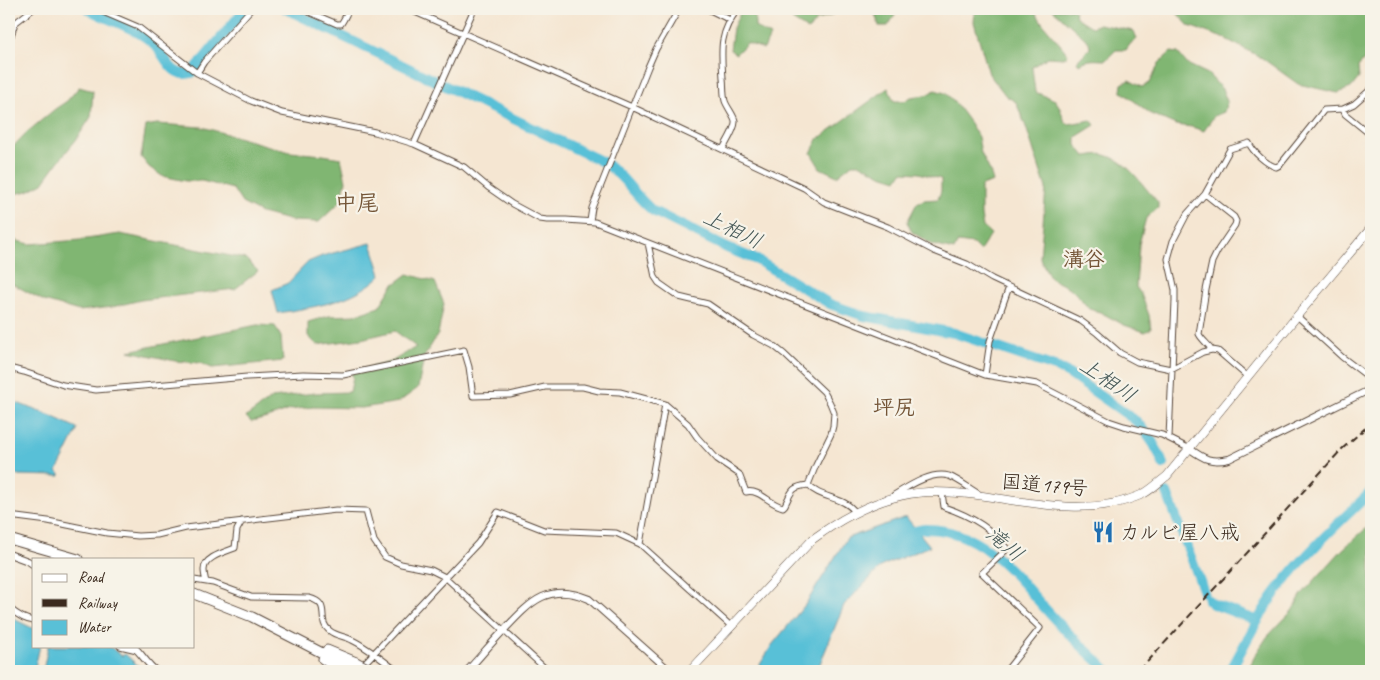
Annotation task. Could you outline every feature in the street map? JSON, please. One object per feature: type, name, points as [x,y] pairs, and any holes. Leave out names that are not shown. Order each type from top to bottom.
[{"type":"highway","name":"国道179号","points":[[690,671],[813,539],[832,525],[855,512],[889,498],[927,492],[942,492],[979,495],[1059,507],[1090,507],[1123,502],[1145,493],[1167,476],[1371,228]]},
{"type":"highway","points":[[9,539],[75,558]]},
{"type":"highway","points":[[9,546],[52,558]]},
{"type":"highway","points":[[195,594],[252,617],[352,669],[372,671]]},
{"type":"highway","points":[[195,600],[320,647],[352,669]]},
{"type":"street","points":[[9,42],[15,23],[33,9]]},
{"type":"street","points":[[96,9],[138,27],[195,71],[251,101],[282,113],[393,136],[464,167],[512,204],[540,218],[547,220],[590,221],[985,375],[1037,384],[1109,420],[1141,431],[1169,437],[1206,459],[1217,461],[1229,459],[1371,389]]},
{"type":"street","points":[[195,71],[251,9]]},
{"type":"street","points":[[302,9],[337,24],[341,24],[349,9]]},
{"type":"street","points":[[408,9],[632,107],[804,188],[824,202],[888,227],[934,251],[968,264],[992,279],[1081,321],[1097,332],[1120,354],[1137,362],[1171,369],[1203,352],[1212,350],[1218,351],[1248,377]]},
{"type":"street","points":[[414,144],[474,9]]},
{"type":"street","points":[[590,221],[592,208],[610,161],[656,49],[679,9]]},
{"type":"street","points":[[708,9],[730,20]]},
{"type":"street","points":[[723,149],[735,125],[735,120],[730,112],[724,93],[721,50],[725,32],[730,20],[738,9]]},
{"type":"street","points":[[1169,437],[1175,290],[1169,265],[1169,254],[1181,224],[1204,194],[1232,147],[1249,143],[1251,148],[1267,163],[1276,167],[1280,165],[1324,110],[1343,109],[1354,104],[1371,89]]},
{"type":"street","points":[[1343,109],[1345,114],[1371,135]]},
{"type":"street","points":[[1204,194],[1234,217],[1236,221],[1215,256],[1206,290],[1199,334],[1212,350]]},
{"type":"street","points":[[648,243],[655,277],[659,284],[678,297],[708,304],[753,336],[774,346],[824,392],[834,413],[833,426],[808,485]]},
{"type":"street","points":[[985,375],[989,344],[1009,287]]},
{"type":"street","points":[[1297,316],[1342,357],[1371,378]]},
{"type":"street","points":[[9,368],[63,386],[96,390],[247,377],[303,374],[342,375],[464,350],[469,367],[473,396],[510,395],[545,387],[583,387],[600,391],[620,392],[665,404],[688,424],[717,459],[739,474],[746,492],[752,491],[757,493],[783,507],[794,488],[808,485]]},
{"type":"street","points":[[640,544],[665,404]]},
{"type":"street","points":[[889,498],[913,484],[933,476],[947,476],[957,480],[979,495]]},
{"type":"street","points":[[808,485],[821,494],[848,504],[855,512]]},
{"type":"street","points":[[942,492],[944,508],[960,512],[999,537],[1007,549],[982,574],[1040,628],[1009,670]]},
{"type":"street","points":[[9,516],[48,521],[107,533],[138,536],[157,535],[186,528],[336,510],[366,511],[374,542],[385,557],[401,564],[431,570],[445,577],[548,671]]},
{"type":"street","points":[[352,669],[374,654],[478,542],[498,512],[544,530],[616,533],[640,544],[732,627]]},
{"type":"street","points":[[206,582],[205,563],[235,548],[237,530],[242,521]]},
{"type":"street","points":[[9,554],[32,564]]},
{"type":"street","points":[[195,580],[213,583],[251,597],[309,598],[316,600],[320,603],[323,610],[324,625],[331,632],[353,640],[397,671]]},
{"type":"street","points":[[466,671],[525,608],[542,596],[560,592],[578,594],[589,599],[670,671]]},
{"type":"street","points":[[9,608],[17,615],[32,621]]},
{"type":"street","points":[[135,648],[147,664],[156,671]]},
{"type":"green space","points":[[742,9],[750,9],[750,12],[755,16],[755,27],[770,36],[764,49],[747,43],[736,54],[730,50],[733,28]]},
{"type":"green space","points":[[806,9],[839,9],[830,16],[817,20],[808,30],[792,20],[797,13]]},
{"type":"green space","points":[[868,9],[896,9],[895,15],[888,26],[879,26],[874,11]]},
{"type":"green space","points":[[975,9],[1035,9],[1041,21],[1068,55],[1063,58],[1048,57],[1032,67],[1035,92],[1055,100],[1065,122],[1069,124],[1091,120],[1095,125],[1076,137],[1076,145],[1085,156],[1103,154],[1114,158],[1128,168],[1158,202],[1158,208],[1146,218],[1139,244],[1136,287],[1141,294],[1149,315],[1151,329],[1145,332],[1124,325],[1100,312],[1089,309],[1071,289],[1050,278],[1040,258],[1046,188],[1016,102],[1006,96],[989,74],[974,22]]},
{"type":"green space","points":[[1052,9],[1073,9],[1076,17],[1092,27],[1099,24],[1134,31],[1137,39],[1126,50],[1116,50],[1106,60],[1089,60],[1079,64],[1077,61],[1090,48],[1089,42]]},
{"type":"green space","points":[[1176,9],[1371,9],[1371,58],[1364,60],[1358,67],[1359,78],[1351,88],[1338,93],[1298,84],[1262,58],[1226,39],[1189,26],[1177,13]]},
{"type":"green space","points":[[1171,52],[1178,53],[1187,64],[1208,74],[1222,89],[1227,101],[1224,112],[1214,116],[1204,131],[1176,125],[1151,114],[1121,91],[1122,84],[1129,80],[1142,87],[1150,83],[1159,63]]},
{"type":"green space","points":[[79,87],[93,91],[91,117],[43,183],[28,191],[9,195],[9,151],[26,133],[67,101]]},
{"type":"green space","points":[[888,88],[894,101],[905,101],[911,97],[926,95],[935,90],[945,93],[953,100],[978,137],[981,153],[993,182],[981,186],[983,227],[991,234],[980,251],[973,244],[958,242],[954,250],[933,245],[912,232],[907,222],[917,203],[924,200],[938,199],[941,191],[941,179],[919,173],[902,172],[897,180],[881,175],[861,164],[852,164],[837,176],[820,168],[811,153],[818,139]]},
{"type":"green space","points":[[157,124],[202,127],[290,152],[341,158],[346,181],[341,201],[319,222],[293,221],[261,213],[242,203],[233,189],[202,181],[186,181],[162,176],[149,167],[141,157],[146,126]]},
{"type":"green space","points":[[120,234],[246,259],[258,271],[235,289],[141,300],[112,307],[79,311],[44,301],[9,282],[9,239],[30,244],[80,240]]},
{"type":"green space","points":[[408,274],[435,282],[444,304],[438,334],[424,357],[418,388],[399,402],[362,408],[313,407],[289,410],[251,422],[246,417],[272,398],[315,393],[350,392],[353,377],[351,372],[391,362],[416,347],[395,331],[361,339],[317,345],[308,336],[308,322],[329,316],[355,315],[379,307],[393,285]]},
{"type":"green space","points":[[257,325],[275,326],[281,337],[283,361],[212,368],[200,363],[175,361],[129,351]]},
{"type":"green space","points":[[1371,524],[1371,671],[1247,671],[1267,637],[1292,611],[1302,594],[1342,550]]},
{"type":"water","points":[[371,243],[381,275],[370,284],[333,302],[278,313],[272,290],[288,283],[308,262],[322,256]]},
{"type":"water","points":[[9,400],[77,428],[57,471],[60,476],[14,475],[12,473],[9,468]]},
{"type":"water","points":[[906,517],[930,546],[882,566],[844,605],[817,671],[756,671],[772,645],[805,605],[847,538]]},
{"type":"water","points":[[9,614],[32,628],[32,648],[40,648],[34,671],[9,671]]},
{"type":"water","points":[[48,648],[112,648],[122,656],[125,654],[144,671],[43,671]]},
{"type":"waterway","points":[[88,9],[147,38],[154,44],[173,69],[178,73],[185,74],[192,73],[245,9]]},
{"type":"waterway","name":"上相川","points":[[286,9],[603,162],[617,173],[653,211],[727,248],[757,260],[830,304],[864,316],[954,333],[1058,368],[1136,421],[1152,441],[1163,464]]},
{"type":"waterway","name":"滝川","points":[[1230,671],[1269,601],[1287,578],[1310,552],[1371,492]]},
{"type":"waterway","name":"上相川","points":[[1167,493],[1204,592]]},
{"type":"waterway","name":"滝川","points":[[905,534],[925,529],[948,531],[982,547],[1012,571],[1065,630],[1108,671]]},
{"type":"waterway","name":"上相川","points":[[1208,600],[1213,604],[1258,621]]},
{"type":"railway","points":[[1139,671],[1342,449],[1371,423]]},
{"type":"place","name":"カルビ屋八戒","points":[[1103,532]]},
{"type":"district","name":"中尾","points":[[357,203]]},
{"type":"district","name":"溝谷","points":[[1084,259]]},
{"type":"district","name":"坪尻","points":[[894,407]]}]
